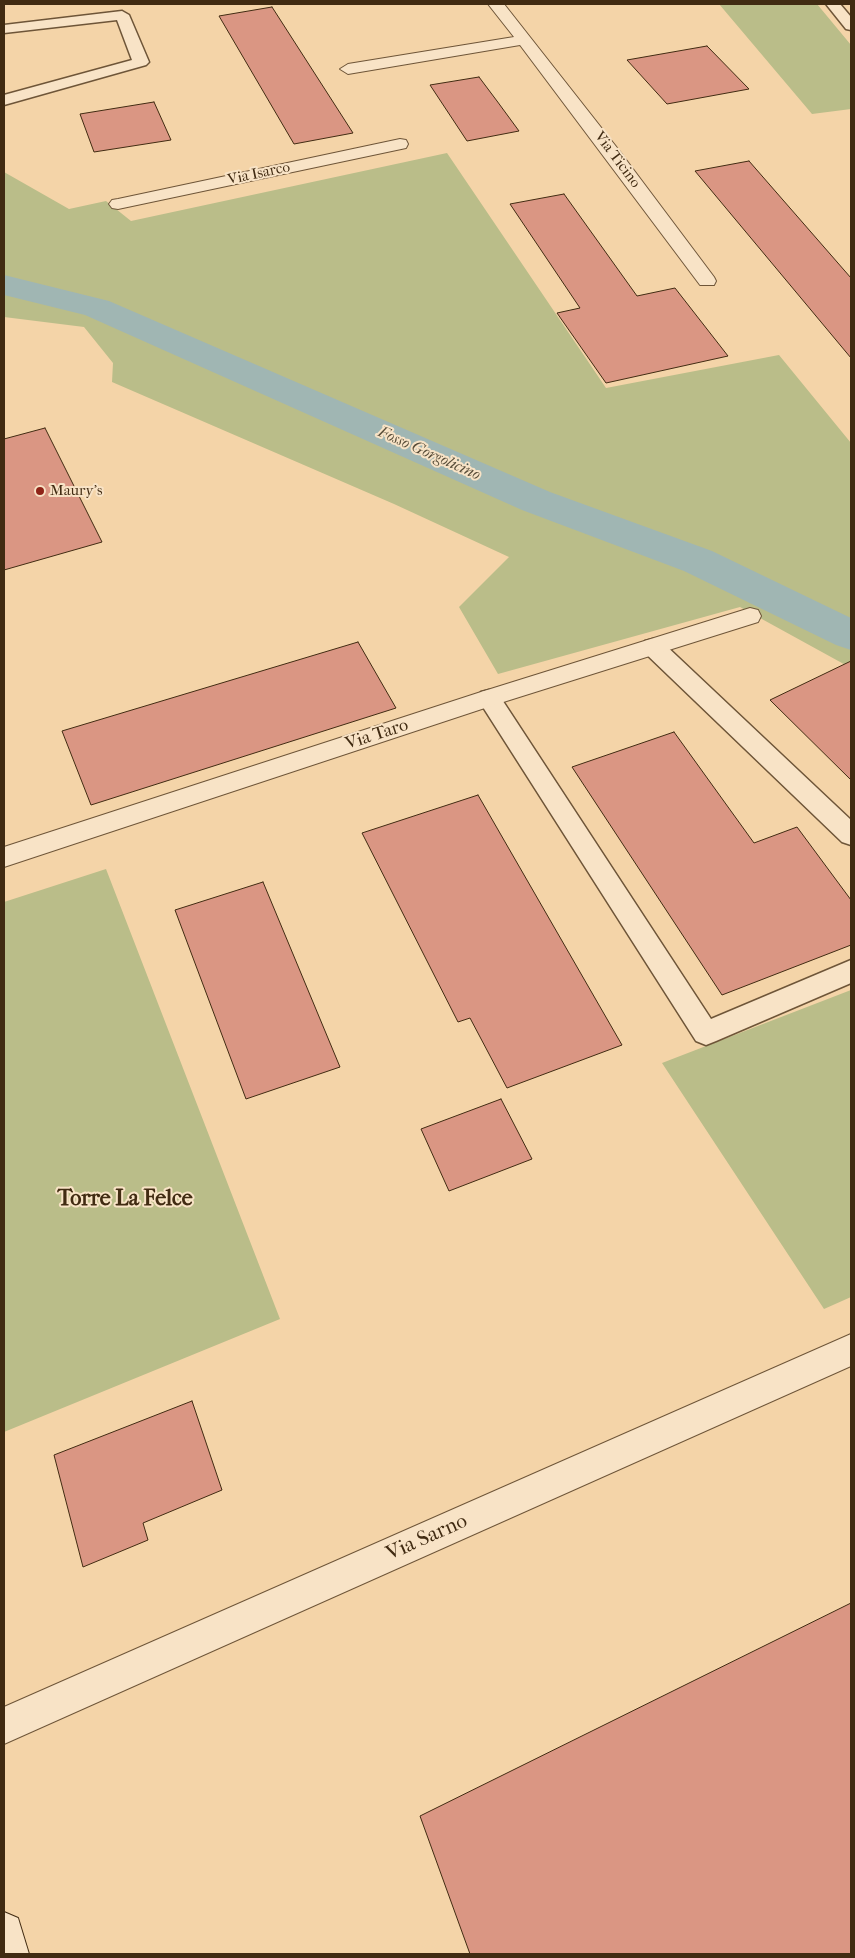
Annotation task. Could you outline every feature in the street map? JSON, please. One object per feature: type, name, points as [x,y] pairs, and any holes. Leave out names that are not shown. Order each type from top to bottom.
[{"type":"street","name":"Via Ticino","points":[[496,4],[612,153],[707,281]]},
{"type":"street","points":[[348,69],[524,40]]},
{"type":"street","name":"Via Isarco","points":[[118,204],[400,144]]},
{"type":"street","name":"Via Taro","points":[[4,857],[489,698],[750,616]]},
{"type":"street","name":"Via Sarno","points":[[4,1726],[851,1350]]},
{"type":"street","points":[[4,1932],[9,1954]]},
{"type":"lane","points":[[833,4],[851,26]]},
{"type":"lane","points":[[4,29],[122,15],[141,62],[4,100]]},
{"type":"lane","points":[[653,647],[851,835]]},
{"type":"lane","points":[[489,698],[706,1033],[851,971]]},
{"type":"green space","points":[[719,4],[817,4],[851,45],[851,109],[812,114]]},
{"type":"green space","points":[[447,153],[606,388],[779,355],[851,443],[851,668],[740,607],[498,674],[459,607],[509,557],[394,504],[112,382],[113,363],[84,327],[4,317],[4,172],[69,209],[106,201],[131,221]]},
{"type":"green space","points":[[106,869],[280,1319],[4,1432],[4,902]]},
{"type":"green space","points":[[851,990],[851,1297],[824,1309],[662,1063]]},
{"type":"building","points":[[272,7],[353,133],[294,144],[219,16]]},
{"type":"building","points":[[707,46],[749,89],[667,104],[627,60]]},
{"type":"building","points":[[479,77],[519,131],[467,141],[430,85]]},
{"type":"building","points":[[154,102],[171,140],[94,152],[80,114]]},
{"type":"building","points":[[749,161],[851,278],[851,358],[695,171]]},
{"type":"building","points":[[564,194],[637,296],[675,288],[728,356],[606,383],[557,313],[580,308],[510,204]]},
{"type":"building","name":"Maury's","points":[[45,428],[102,542],[4,570],[4,439]]},
{"type":"building","points":[[358,642],[396,708],[91,805],[62,731]]},
{"type":"building","points":[[851,661],[851,780],[770,700]]},
{"type":"building","points":[[674,732],[754,843],[797,827],[851,900],[851,945],[722,995],[572,767]]},
{"type":"building","points":[[478,795],[622,1045],[507,1088],[470,1018],[458,1022],[362,833]]},
{"type":"building","points":[[263,882],[340,1067],[246,1099],[175,910]]},
{"type":"building","points":[[501,1099],[532,1159],[449,1191],[421,1129]]},
{"type":"building","points":[[192,1401],[222,1490],[143,1523],[148,1540],[83,1567],[54,1455]]},
{"type":"building","points":[[851,1603],[851,1954],[470,1954],[420,1816]]},
{"type":"waterway","name":"Fosso Gorgolicino","points":[[4,285],[97,308],[536,501],[698,561],[851,635]]},
{"type":"place","name":"Maury's","points":[[40,491]]},
{"type":"district","name":"Torre La Felce","points":[[125,1200]]}]
